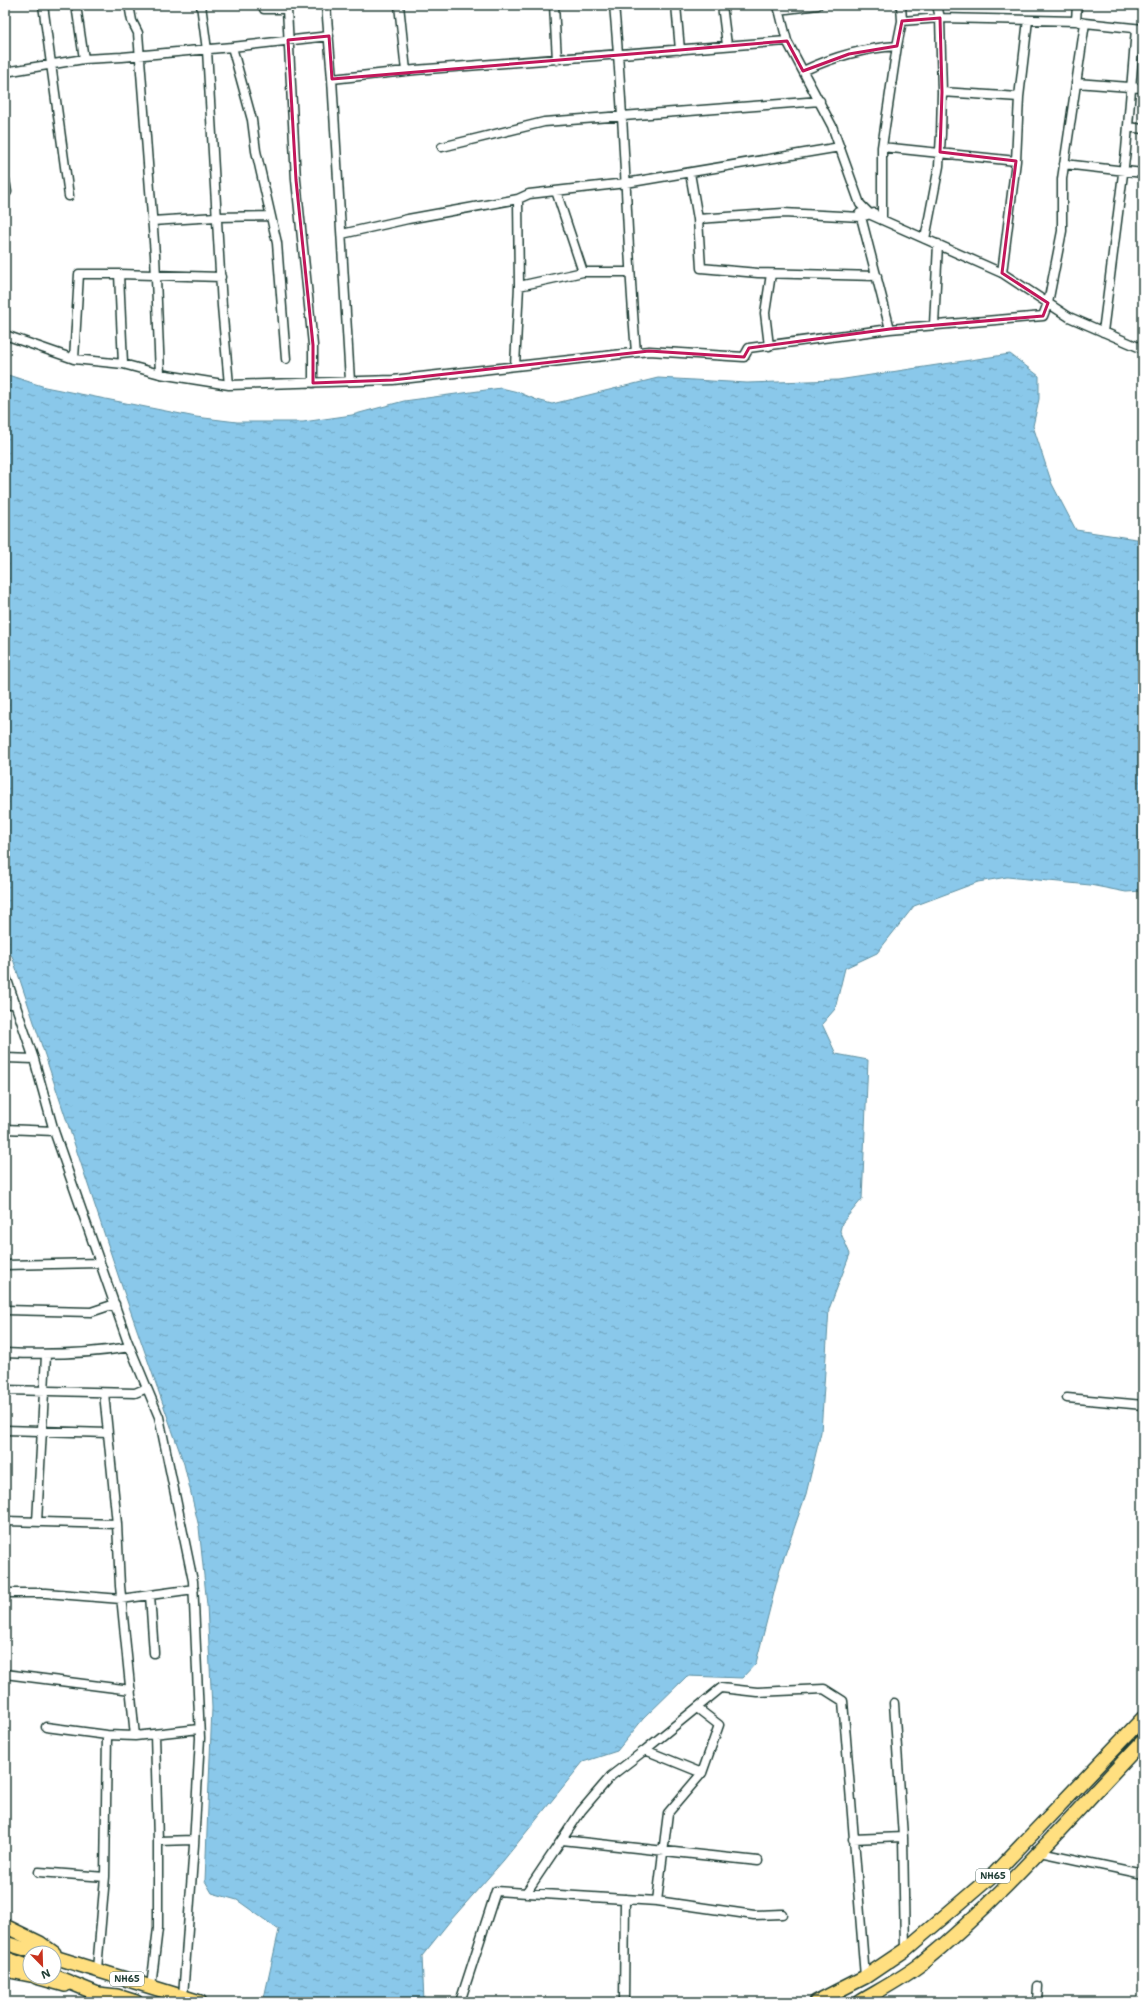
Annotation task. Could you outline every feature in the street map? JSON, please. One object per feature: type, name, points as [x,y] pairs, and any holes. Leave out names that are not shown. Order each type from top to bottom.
[{"type":"main road","name":"NH65","points":[[816,2002],[865,1977],[905,1950],[995,1873],[1143,1718]]},
{"type":"main road","name":"NH65","points":[[860,2002],[920,1964],[987,1904],[1040,1852],[1143,1740]]},
{"type":"main road","points":[[5,1926],[42,1945]]},
{"type":"main road","points":[[5,1944],[22,1948]]},
{"type":"main road","points":[[5,1958],[22,1964]]},
{"type":"main road","name":"NH65","points":[[62,1958],[200,2002]]},
{"type":"main road","points":[[5,1970],[22,1974]]},
{"type":"main road","name":"NH65","points":[[62,1980],[97,1998],[117,1996],[136,2002]]},
{"type":"main road","points":[[59,1985],[97,1998]]},
{"type":"street","points":[[43,5],[68,196]]},
{"type":"street","points":[[76,5],[84,59]]},
{"type":"street","points":[[130,5],[132,21],[138,34],[156,275],[160,374]]},
{"type":"street","points":[[200,5],[207,50],[216,217],[229,385]]},
{"type":"street","points":[[263,5],[264,9],[287,9],[296,180],[313,345],[313,383]]},
{"type":"street","points":[[326,5],[342,234],[350,381]]},
{"type":"street","points":[[399,5],[406,71]]},
{"type":"street","points":[[554,5],[557,60]]},
{"type":"street","points":[[614,5],[623,115],[630,272],[636,352]]},
{"type":"street","points":[[676,5],[680,50]]},
{"type":"street","points":[[722,5],[727,45]]},
{"type":"street","points":[[818,5],[778,7],[787,41],[820,101],[840,147],[857,196],[864,210],[871,215],[1002,273],[1069,317],[1143,349]]},
{"type":"street","points":[[882,220],[882,147],[902,20],[901,5]]},
{"type":"street","points":[[925,239],[940,152],[942,92],[940,18],[937,5]]},
{"type":"street","points":[[1076,21],[1077,5]]},
{"type":"street","points":[[902,20],[940,18],[1076,21],[1140,29],[1103,332]]},
{"type":"street","points":[[1002,273],[1016,161],[1019,98],[1028,20]]},
{"type":"street","points":[[5,335],[74,359],[123,364],[160,374],[229,385],[393,380],[649,351],[744,357],[750,348],[890,329],[1043,316],[1048,303],[1062,231],[1062,179],[1085,23]]},
{"type":"street","points":[[5,72],[84,59],[207,50],[329,36]]},
{"type":"street","points":[[332,80],[406,71],[787,41]]},
{"type":"street","points":[[803,71],[828,60],[849,54],[879,47],[897,46]]},
{"type":"street","points":[[232,47],[252,120],[256,151],[277,243],[286,359]]},
{"type":"street","points":[[1076,83],[1143,88]]},
{"type":"street","points":[[942,92],[1019,98]]},
{"type":"street","points":[[442,147],[544,122],[820,101]]},
{"type":"street","points":[[1128,127],[1143,129]]},
{"type":"street","points":[[342,234],[408,219],[518,199],[528,194],[626,183],[840,147]]},
{"type":"street","points":[[882,147],[1016,161]]},
{"type":"street","points":[[1064,164],[1143,173]]},
{"type":"street","points":[[690,173],[698,219],[701,268],[771,274],[877,276]]},
{"type":"street","points":[[5,180],[7,192]]},
{"type":"street","points":[[556,191],[583,272]]},
{"type":"street","points":[[857,196],[890,329]]},
{"type":"street","points":[[515,366],[519,286],[518,199]]},
{"type":"street","points":[[698,219],[783,212],[861,217],[871,215],[883,207]]},
{"type":"street","points":[[152,221],[216,217],[270,216]]},
{"type":"street","points":[[934,325],[938,244]]},
{"type":"street","points":[[519,286],[583,272],[630,272]]},
{"type":"street","points":[[74,359],[79,274],[221,277]]},
{"type":"street","points":[[119,274],[123,364]]},
{"type":"street","points":[[768,346],[765,313],[771,274]]},
{"type":"street","points":[[5,974],[34,1059],[54,1131],[130,1347],[159,1417],[194,1589],[199,1729],[194,1840],[183,1997]]},
{"type":"street","points":[[5,1004],[16,1004]]},
{"type":"street","points":[[5,1058],[34,1059]]},
{"type":"street","points":[[5,1128],[54,1131]]},
{"type":"street","points":[[5,1265],[100,1263]]},
{"type":"street","points":[[5,1310],[91,1312],[115,1304]]},
{"type":"street","points":[[5,1353],[46,1355],[100,1352],[130,1347]]},
{"type":"street","points":[[37,1522],[46,1355]]},
{"type":"street","points":[[5,1390],[134,1393],[147,1388]]},
{"type":"street","points":[[104,1393],[117,1524],[121,1599],[135,1736]]},
{"type":"street","points":[[1067,1398],[1143,1405]]},
{"type":"street","points":[[5,1430],[108,1433]]},
{"type":"street","points":[[5,1521],[117,1524]]},
{"type":"street","points":[[5,1593],[46,1593],[121,1599],[194,1589]]},
{"type":"street","points":[[150,1595],[154,1653]]},
{"type":"street","points":[[5,1674],[131,1690]]},
{"type":"street","points":[[526,1892],[581,1811],[611,1776],[721,1688],[757,1692],[824,1689],[843,1701],[865,1977]]},
{"type":"street","points":[[894,1703],[903,1837],[905,1950]]},
{"type":"street","points":[[657,1901],[668,1813],[702,1772],[720,1725],[697,1708]]},
{"type":"street","points":[[46,1727],[107,1735],[135,1736],[199,1729]]},
{"type":"street","points":[[151,1987],[158,1928],[158,1841],[155,1734]]},
{"type":"street","points":[[97,1969],[104,1877],[107,1735]]},
{"type":"street","points":[[645,1750],[702,1772]]},
{"type":"street","points":[[853,1840],[903,1837]]},
{"type":"street","points":[[158,1841],[194,1840]]},
{"type":"street","points":[[562,1840],[758,1861]]},
{"type":"street","points":[[1040,1852],[1143,1874]]},
{"type":"street","points":[[39,1872],[104,1877]]},
{"type":"street","points":[[460,2002],[496,1891],[657,1901],[754,1915],[782,1914]]},
{"type":"street","points":[[624,1899],[624,2002]]},
{"type":"street","points":[[1037,2002],[1038,1986]]},
{"type":"highlighted area","points":[[940,18],[942,92],[940,152],[1016,161],[1002,273],[1048,303],[1043,316],[890,329],[749,348],[744,357],[649,351],[393,380],[313,383],[313,345],[296,180],[288,40],[329,36],[332,79],[787,41],[803,71],[849,54],[897,46],[902,21]]},
{"type":"water","points":[[1010,354],[1039,376],[1039,399],[1033,426],[1052,484],[1076,530],[1143,540],[1143,891],[1126,892],[1090,885],[1007,877],[978,882],[914,906],[877,953],[845,968],[835,1009],[822,1024],[836,1054],[868,1060],[862,1199],[842,1223],[840,1231],[850,1254],[829,1309],[821,1432],[806,1494],[780,1569],[756,1663],[742,1678],[687,1676],[643,1719],[617,1751],[583,1762],[503,1861],[450,1921],[422,1956],[424,2002],[280,2002],[264,1998],[279,1930],[237,1900],[212,1893],[205,1881],[212,1708],[207,1605],[199,1527],[184,1464],[119,1278],[12,956],[5,948],[5,374],[45,387],[196,417],[237,422],[303,422],[352,415],[404,401],[501,388],[518,392],[537,400],[552,404],[658,378],[747,383],[838,380]]}]
